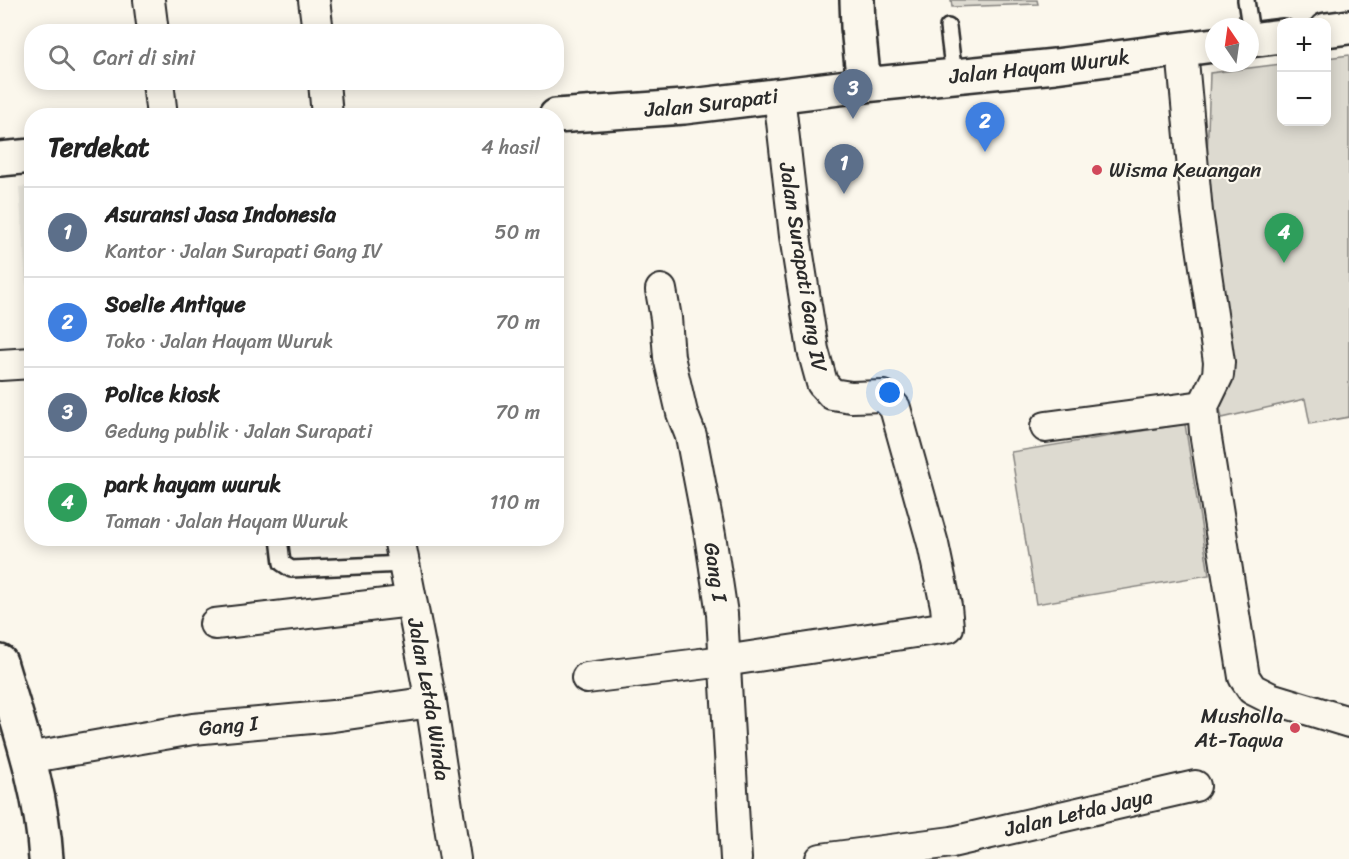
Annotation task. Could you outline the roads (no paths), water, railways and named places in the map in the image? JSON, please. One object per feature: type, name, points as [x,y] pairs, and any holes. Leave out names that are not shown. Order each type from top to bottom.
[{"type":"main road","points":[[857,0],[864,85]]},
{"type":"main road","points":[[1331,29],[1349,27]]},
{"type":"main road","name":"Jalan Hayam Wuruk","points":[[864,85],[1198,48]]},
{"type":"main road","name":"Jalan Surapati","points":[[564,115],[684,107],[864,85]]},
{"type":"main road","points":[[0,159],[24,157]]},
{"type":"main road","points":[[0,662],[37,795],[46,859]]},
{"type":"street","points":[[149,0],[152,24]]},
{"type":"street","points":[[314,0],[317,24]]},
{"type":"street","points":[[1198,48],[1197,212],[1220,362],[1218,375],[1203,406],[1213,485],[1244,677],[1252,689],[1269,698],[1349,722]]},
{"type":"street","points":[[159,90],[161,108]]},
{"type":"street","points":[[325,90],[326,108]]},
{"type":"street","name":"Jalan Surapati Gang IV","points":[[724,661],[948,627],[933,544],[895,408],[884,396],[851,397],[832,394],[822,383],[813,350],[795,236],[778,95]]},
{"type":"street","name":"Gang I","points":[[661,290],[669,357],[682,413],[690,436],[710,535],[722,614],[736,859]]},
{"type":"street","points":[[0,365],[24,364]]},
{"type":"street","points":[[1046,427],[1203,406]]},
{"type":"street","name":"Jalan Letda Winda","points":[[402,551],[431,702],[455,859]]},
{"type":"street","points":[[215,624],[411,601]]},
{"type":"street","points":[[587,678],[724,661]]},
{"type":"street","name":"Gang I","points":[[27,758],[193,729],[333,716],[431,702]]},
{"type":"street","name":"Jalan Letda Jaya","points":[[821,859],[952,842],[1195,786]]},
{"type":"lane","points":[[1246,0],[1261,39]]},
{"type":"lane","points":[[948,27],[954,76]]},
{"type":"lane","points":[[280,546],[282,563],[291,569],[402,551]]},
{"type":"place","name":"Police kiosk","points":[[853,119]]},
{"type":"place","name":"Soelie Antique","points":[[985,152]]},
{"type":"place","name":"Wisma Keuangan","points":[[1097,170]]},
{"type":"place","name":"Asuransi Jasa Indonesia","points":[[844,194]]},
{"type":"place","name":"park hayam wuruk","points":[[1284,263]]},
{"type":"place","name":"Musholla At-Taqwa","points":[[1295,728]]}]
